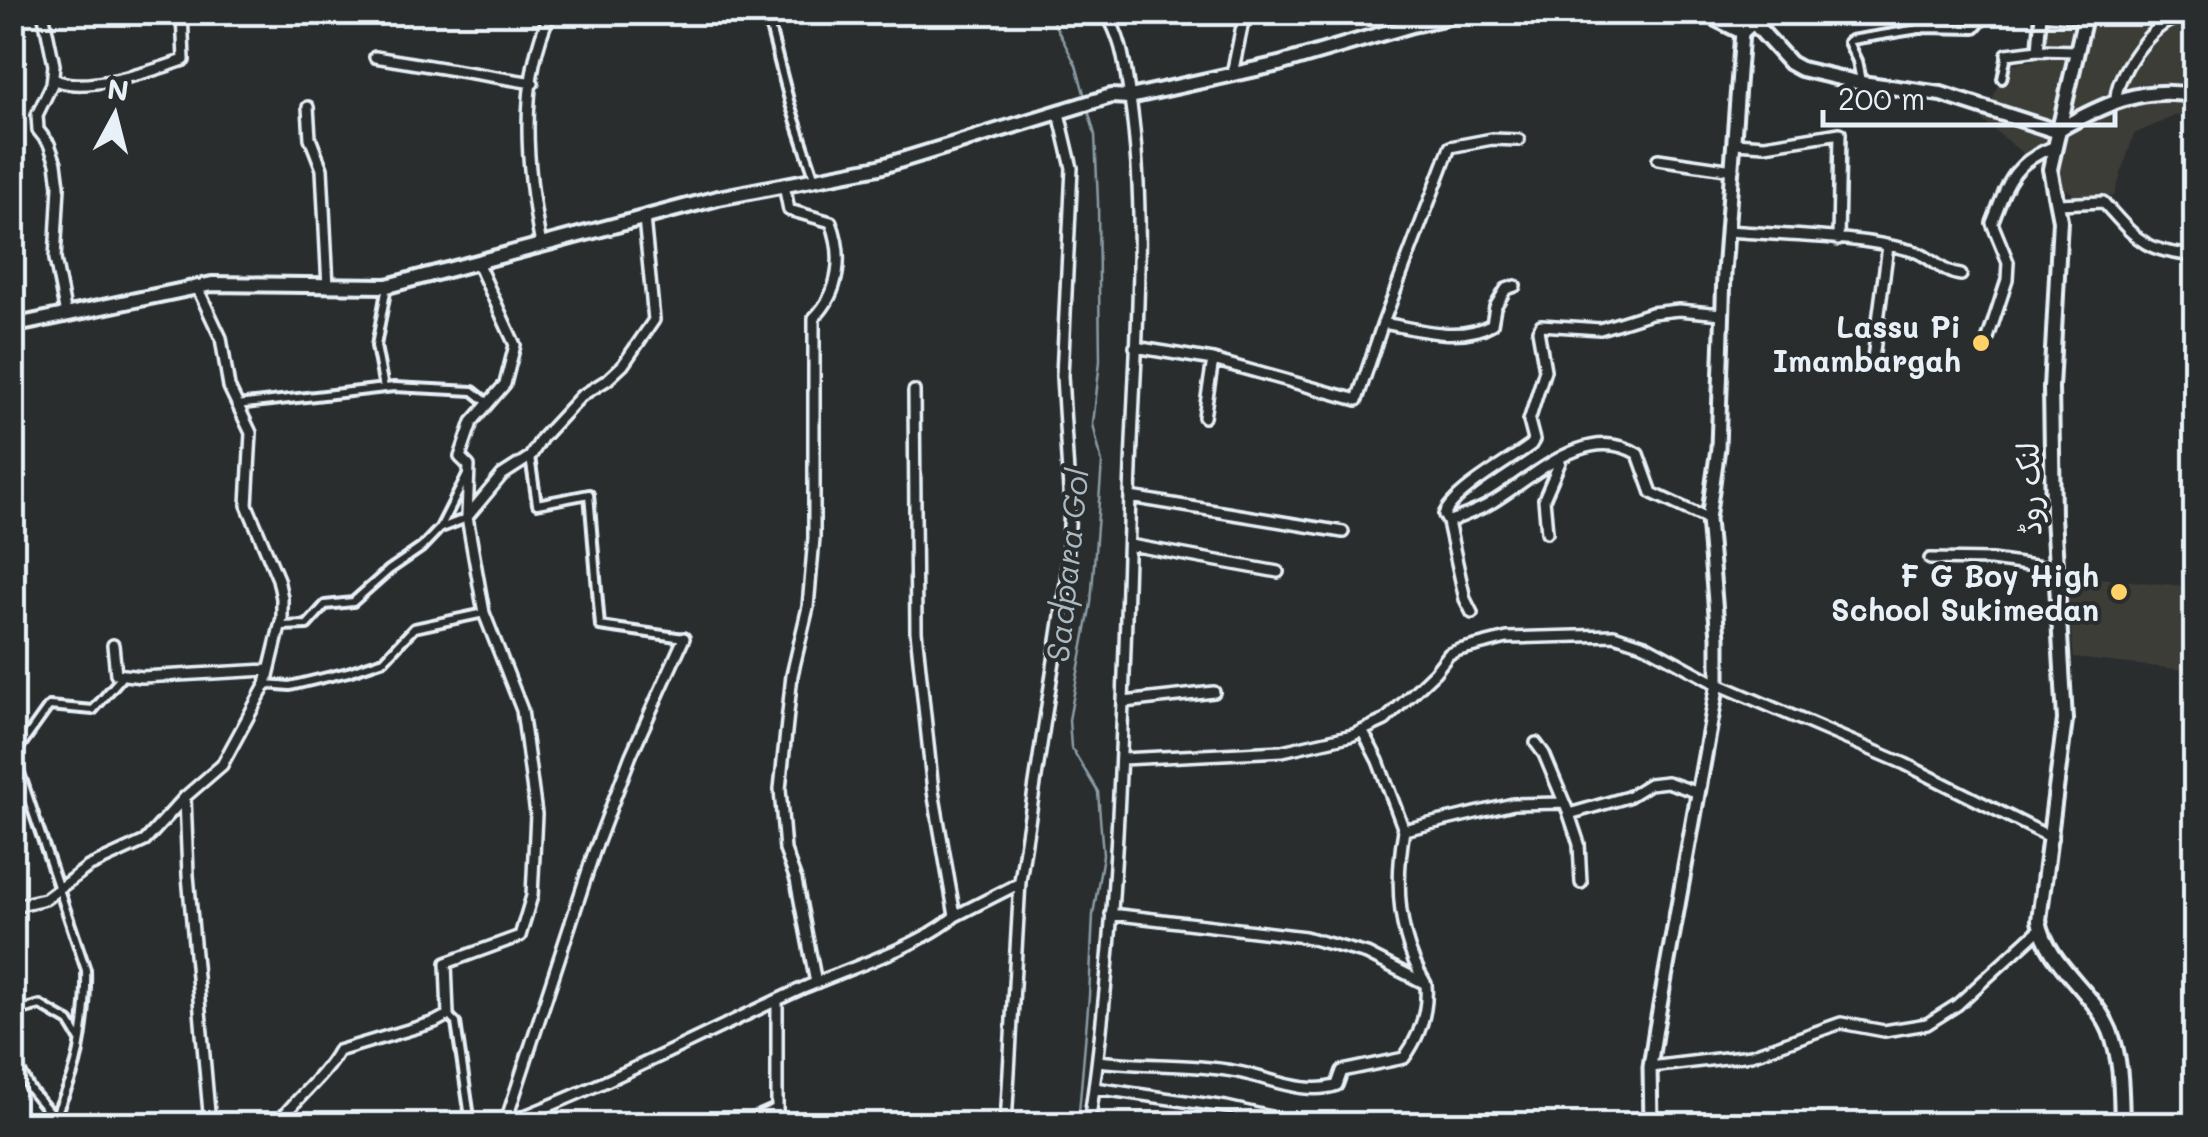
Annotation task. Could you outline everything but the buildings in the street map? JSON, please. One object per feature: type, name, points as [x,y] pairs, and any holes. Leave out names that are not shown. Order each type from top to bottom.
[{"type":"main road","points":[[12,326],[212,284],[387,286],[718,198],[879,167],[1111,96],[1130,96],[1232,74],[1471,12]]},
{"type":"main road","points":[[1702,12],[1749,22],[1801,69],[1861,83],[1941,94],[2056,131],[2116,99],[2158,93],[2196,96]]},
{"type":"main road","name":"لنک روڈ","points":[[2041,928],[2040,900],[2052,838],[2066,720],[2052,516],[2050,373],[2058,204],[2050,170],[2052,148],[2086,15]]},
{"type":"main road","points":[[2041,928],[2048,948],[2110,1030],[2120,1078],[2122,1124]]},
{"type":"street","points":[[43,12],[54,65],[53,78],[37,114],[38,130],[56,163],[59,186],[55,259],[66,314]]},
{"type":"street","points":[[53,78],[67,85],[156,72],[184,60],[182,12]]},
{"type":"street","points":[[541,246],[530,184],[533,83],[543,29],[551,12]]},
{"type":"street","points":[[766,12],[815,179]]},
{"type":"street","points":[[1089,1124],[1112,914],[1122,759],[1138,185],[1125,60],[1105,12]]},
{"type":"street","points":[[1232,74],[1245,12]]},
{"type":"street","points":[[1651,1124],[1650,1067],[1718,684],[1708,519],[1718,448],[1728,232],[1749,22],[1769,12]]},
{"type":"street","points":[[1919,12],[1922,29]]},
{"type":"street","points":[[1861,83],[1848,42],[1922,29],[1975,30],[1985,14],[2010,12]]},
{"type":"street","points":[[2038,50],[2040,14],[2086,15]]},
{"type":"street","points":[[2116,99],[2116,90],[2131,59],[2162,26],[2190,17]]},
{"type":"street","points":[[2002,78],[2007,54],[2076,51]]},
{"type":"street","points":[[376,56],[533,83]]},
{"type":"street","points":[[308,107],[310,138],[322,169],[328,287]]},
{"type":"street","points":[[1006,1124],[1020,883],[1066,583],[1069,526],[1062,376],[1072,168],[1062,112]]},
{"type":"street","points":[[1735,143],[1765,145],[1840,133],[1838,240]]},
{"type":"street","points":[[1135,347],[1213,360],[1357,400],[1382,322],[1450,147],[1492,139],[1519,140]]},
{"type":"street","points":[[1988,338],[2007,280],[2008,262],[1992,223],[2015,170],[2030,156],[2052,148]]},
{"type":"street","points":[[1658,159],[1733,170]]},
{"type":"street","points":[[784,185],[789,210],[831,222],[839,264],[827,306],[814,318],[814,538],[808,607],[792,675],[780,789],[785,850],[796,880],[816,983]]},
{"type":"street","points":[[2058,204],[2103,202],[2144,245],[2166,254],[2196,256]]},
{"type":"street","points":[[440,528],[467,518],[502,475],[530,457],[581,396],[608,380],[622,365],[654,320],[644,218]]},
{"type":"street","points":[[1728,232],[1888,246],[1918,252],[1948,274],[1960,276]]},
{"type":"street","points":[[1872,366],[1888,246]]},
{"type":"street","points":[[471,1124],[456,1022],[448,1015],[446,962],[520,936],[532,896],[536,863],[536,814],[522,710],[484,613],[467,518],[469,466],[460,456],[472,422],[505,384],[515,345],[477,262]]},
{"type":"street","points":[[384,388],[376,346],[387,286]]},
{"type":"street","points":[[1382,322],[1445,333],[1472,333],[1492,324],[1506,289],[1516,286]]},
{"type":"street","points":[[12,910],[45,898],[88,867],[145,841],[185,797],[222,765],[266,684],[280,626],[282,598],[247,504],[250,433],[230,388],[221,338],[197,287]]},
{"type":"street","points":[[1472,614],[1444,516],[1446,508],[1532,445],[1529,421],[1545,370],[1538,330],[1541,325],[1600,330],[1679,310],[1722,314]]},
{"type":"street","points":[[1204,417],[1213,360]]},
{"type":"street","points":[[238,405],[384,388],[473,392],[488,403]]},
{"type":"street","points":[[914,391],[916,632],[933,791],[955,916]]},
{"type":"street","points":[[1448,522],[1488,505],[1582,448],[1607,444],[1634,450],[1652,494],[1708,519]]},
{"type":"street","points":[[505,1124],[594,852],[631,755],[684,638],[600,626],[589,494],[538,504],[530,457]]},
{"type":"street","points":[[1547,532],[1544,500],[1561,459]]},
{"type":"street","points":[[280,626],[306,626],[325,606],[353,602],[421,548],[440,528],[469,470]]},
{"type":"street","points":[[1130,497],[1343,532]]},
{"type":"street","points":[[1130,545],[1278,572]]},
{"type":"street","points":[[1930,559],[1991,560],[2057,570]]},
{"type":"street","points":[[266,684],[290,686],[348,672],[384,660],[414,628],[484,613]]},
{"type":"street","points":[[1122,759],[1282,751],[1363,732],[1385,720],[1449,654],[1489,641],[1600,635],[1623,637],[1718,684],[1905,764],[2052,838]]},
{"type":"street","points":[[113,644],[116,674],[142,678],[269,670]]},
{"type":"street","points":[[54,1122],[73,1076],[80,1021],[87,1000],[86,970],[14,755],[49,706],[93,710],[120,679]]},
{"type":"street","points":[[1124,702],[1214,692]]},
{"type":"street","points":[[1098,1060],[1238,1072],[1326,1089],[1337,1086],[1342,1072],[1404,1058],[1422,1025],[1426,984],[1405,944],[1400,892],[1404,830],[1363,732]]},
{"type":"street","points":[[1536,744],[1544,754],[1579,844],[1581,883]]},
{"type":"street","points":[[1569,814],[1628,798],[1650,784],[1666,782],[1696,792]]},
{"type":"street","points":[[185,797],[210,1124]]},
{"type":"street","points":[[1404,830],[1513,804],[1562,803]]},
{"type":"street","points":[[505,1124],[666,1056],[777,1000],[914,942],[1020,883]]},
{"type":"street","points":[[1112,914],[1305,937],[1367,954],[1426,984]]},
{"type":"street","points":[[1650,1067],[1751,1054],[1841,1023],[1884,1031],[1927,1024],[1957,1004],[2041,928]]},
{"type":"street","points":[[12,966],[18,988],[12,1032]]},
{"type":"street","points":[[777,1000],[777,1124]]},
{"type":"street","points":[[16,1016],[25,1008],[40,1004],[69,1022],[80,1040]]},
{"type":"street","points":[[277,1124],[299,1096],[332,1065],[338,1051],[448,1015]]},
{"type":"street","points":[[12,1055],[54,1122]]},
{"type":"street","points":[[1095,1088],[1226,1107],[1302,1124]]},
{"type":"street","points":[[739,1124],[778,1107]]},
{"type":"shaded area","points":[[2022,13],[2195,13],[2195,119],[2177,115],[2134,134],[2114,196],[2074,195],[1945,90],[1992,102],[2004,65],[2035,60],[2036,21]]},
{"type":"shaded area","points":[[2066,575],[2195,587],[2195,671],[2074,658]]},
{"type":"waterway","name":"Sadpara Gol","points":[[1048,12],[1076,65],[1085,97]]},
{"type":"waterway","name":"Sadpara Gol","points":[[1078,1124],[1093,915],[1103,855],[1098,792],[1071,747],[1069,720],[1091,603],[1102,463],[1093,424],[1100,361],[1098,202],[1095,135],[1088,110]]},
{"type":"place","name":"Lassu Pi Imambargah","points":[[1981,343]]},
{"type":"place","name":"F G Boy High School Sukimedan","points":[[2119,592]]}]
